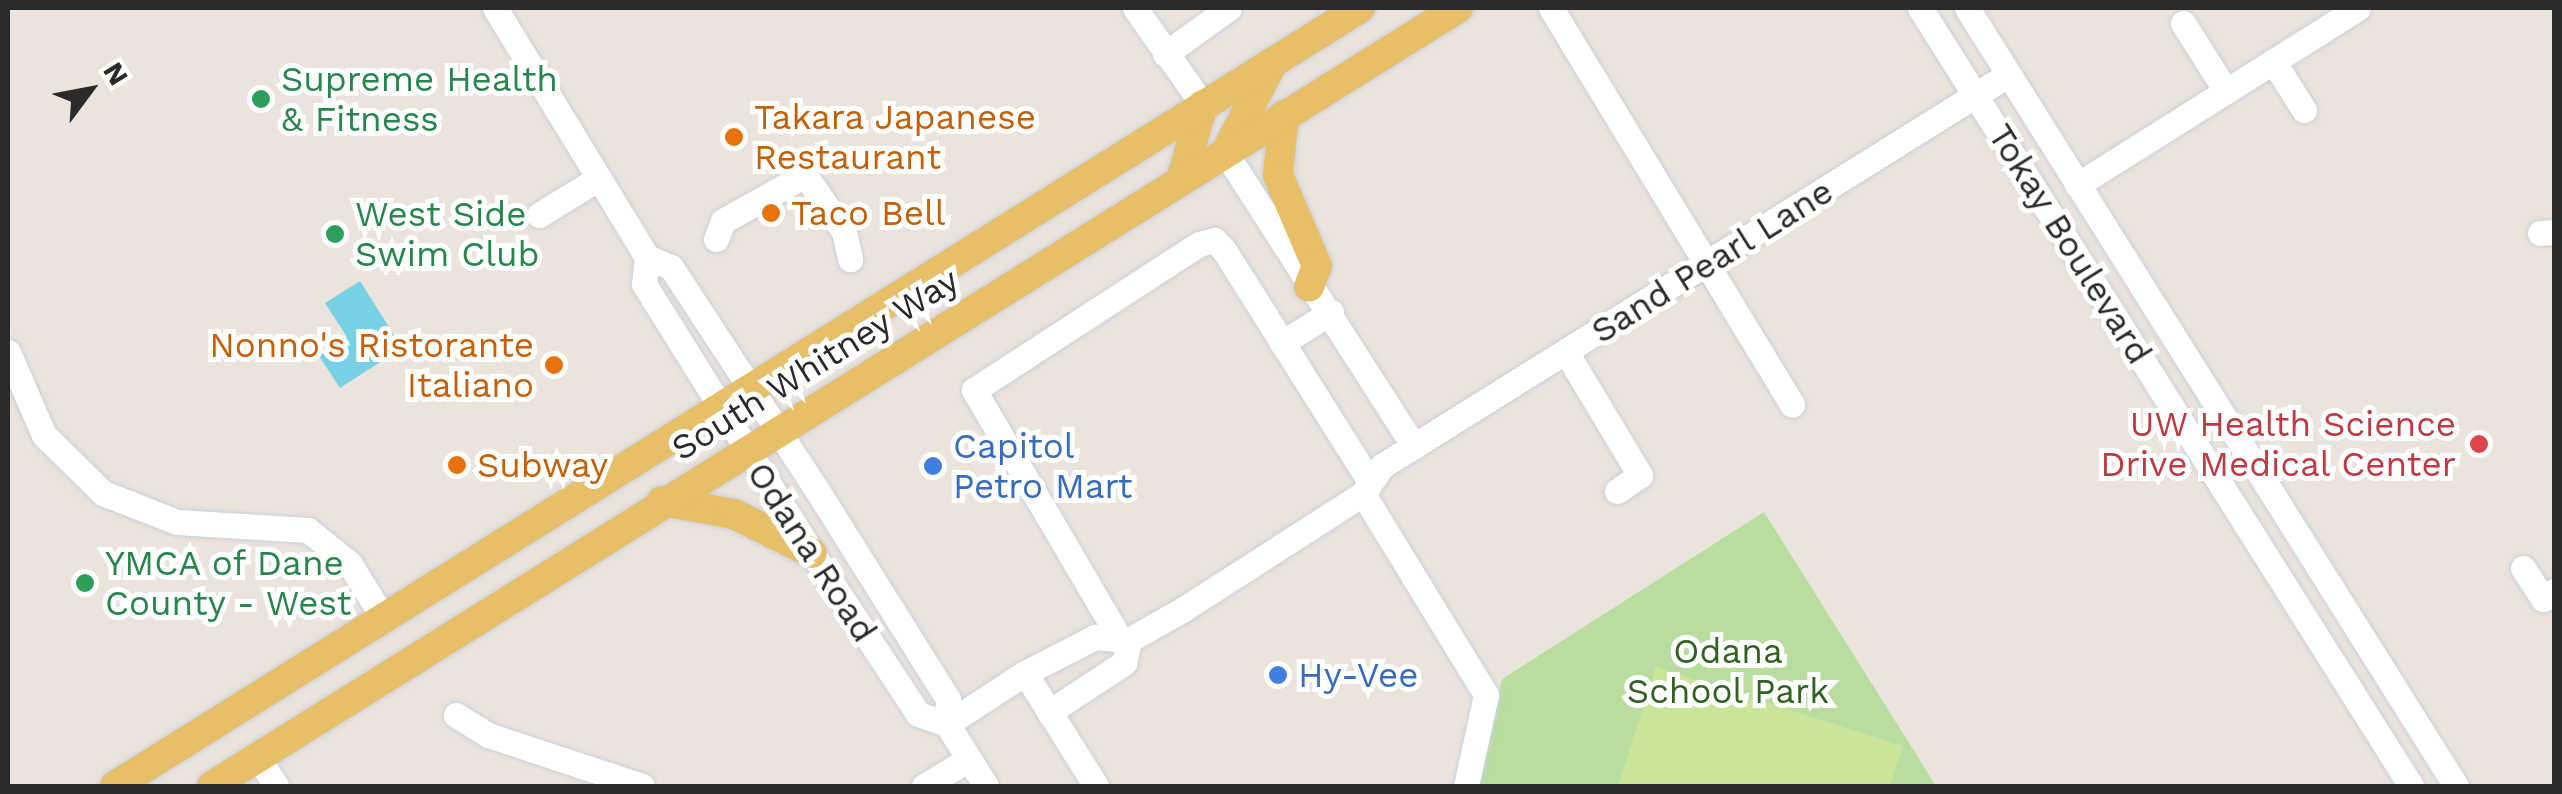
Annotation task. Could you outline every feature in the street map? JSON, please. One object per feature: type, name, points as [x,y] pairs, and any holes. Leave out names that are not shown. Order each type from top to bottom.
[{"type":"main road","name":"South Whitney Way","points":[[116,786],[1360,8]]},
{"type":"main road","name":"South Whitney Way","points":[[212,786],[662,501],[778,433],[1458,8]]},
{"type":"main road","points":[[1226,152],[1274,62]]},
{"type":"main road","points":[[1181,180],[1204,106]]},
{"type":"main road","points":[[1284,115],[1278,175],[1316,266],[1309,287]]},
{"type":"main road","points":[[662,501],[734,514],[812,553]]},
{"type":"street","name":"Odana Road","points":[[495,8],[647,257],[671,267],[948,699],[947,724],[986,786]]},
{"type":"street","points":[[1136,8],[1204,106]]},
{"type":"street","points":[[1165,54],[1229,8]]},
{"type":"street","points":[[1551,8],[1792,404]]},
{"type":"street","name":"Tokay Boulevard","points":[[1920,8],[2411,786]]},
{"type":"street","name":"Tokay Boulevard","points":[[1967,8],[2456,786]]},
{"type":"street","points":[[2076,185],[2358,8]]},
{"type":"street","points":[[2183,24],[2226,91]]},
{"type":"street","points":[[2273,61],[2304,110]]},
{"type":"street","name":"Sand Pearl Lane","points":[[1125,640],[1366,488],[1414,446],[2008,74]]},
{"type":"street","points":[[1226,152],[1414,446]]},
{"type":"street","points":[[716,239],[723,221],[805,174],[844,232],[850,259]]},
{"type":"street","points":[[539,216],[599,178]]},
{"type":"street","points":[[1049,712],[1124,663],[1125,640],[974,390],[1207,240],[1224,250],[1282,343],[1486,695],[1466,786]]},
{"type":"street","name":"Odana Road","points":[[647,257],[644,284],[812,553],[918,714],[947,724]]},
{"type":"street","points":[[1282,343],[1331,312]]},
{"type":"street","points":[[8,352],[44,434],[103,493],[177,522],[308,530],[349,563],[384,619]]},
{"type":"street","points":[[1566,352],[1640,475],[1617,490]]},
{"type":"street","points":[[2523,568],[2543,598],[2554,591]]},
{"type":"street","points":[[947,724],[1024,674],[1096,636],[1125,640]]},
{"type":"street","points":[[1024,674],[1096,786]]},
{"type":"street","points":[[456,715],[488,736],[642,786]]},
{"type":"street","points":[[258,758],[276,786]]},
{"type":"street","points":[[924,786],[969,759]]},
{"type":"green space","name":"Odana School Park","points":[[1764,512],[1936,786],[1479,786],[1502,679]]},
{"type":"green space","points":[[1656,667],[1903,746],[1890,786],[1618,786]]},
{"type":"water","points":[[360,281],[402,348],[340,388],[319,356],[347,337],[325,303]]},
{"type":"place","name":"Supreme Health & Fitness","points":[[261,99]]},
{"type":"place","name":"Takara Japanese Restaurant","points":[[734,137]]},
{"type":"place","name":"Taco Bell","points":[[771,213]]},
{"type":"place","name":"West Side Swim Club","points":[[335,234]]},
{"type":"place","name":"Nonno's Ristorante Italiano","points":[[554,365]]},
{"type":"place","name":"UW Health Science Drive Medical Center","points":[[2479,444]]},
{"type":"place","name":"Subway","points":[[457,465]]},
{"type":"place","name":"Capitol Petro Mart","points":[[933,466]]},
{"type":"place","name":"YMCA of Dane County - West","points":[[85,583]]},
{"type":"place","name":"Hy-Vee","points":[[1278,675]]}]
